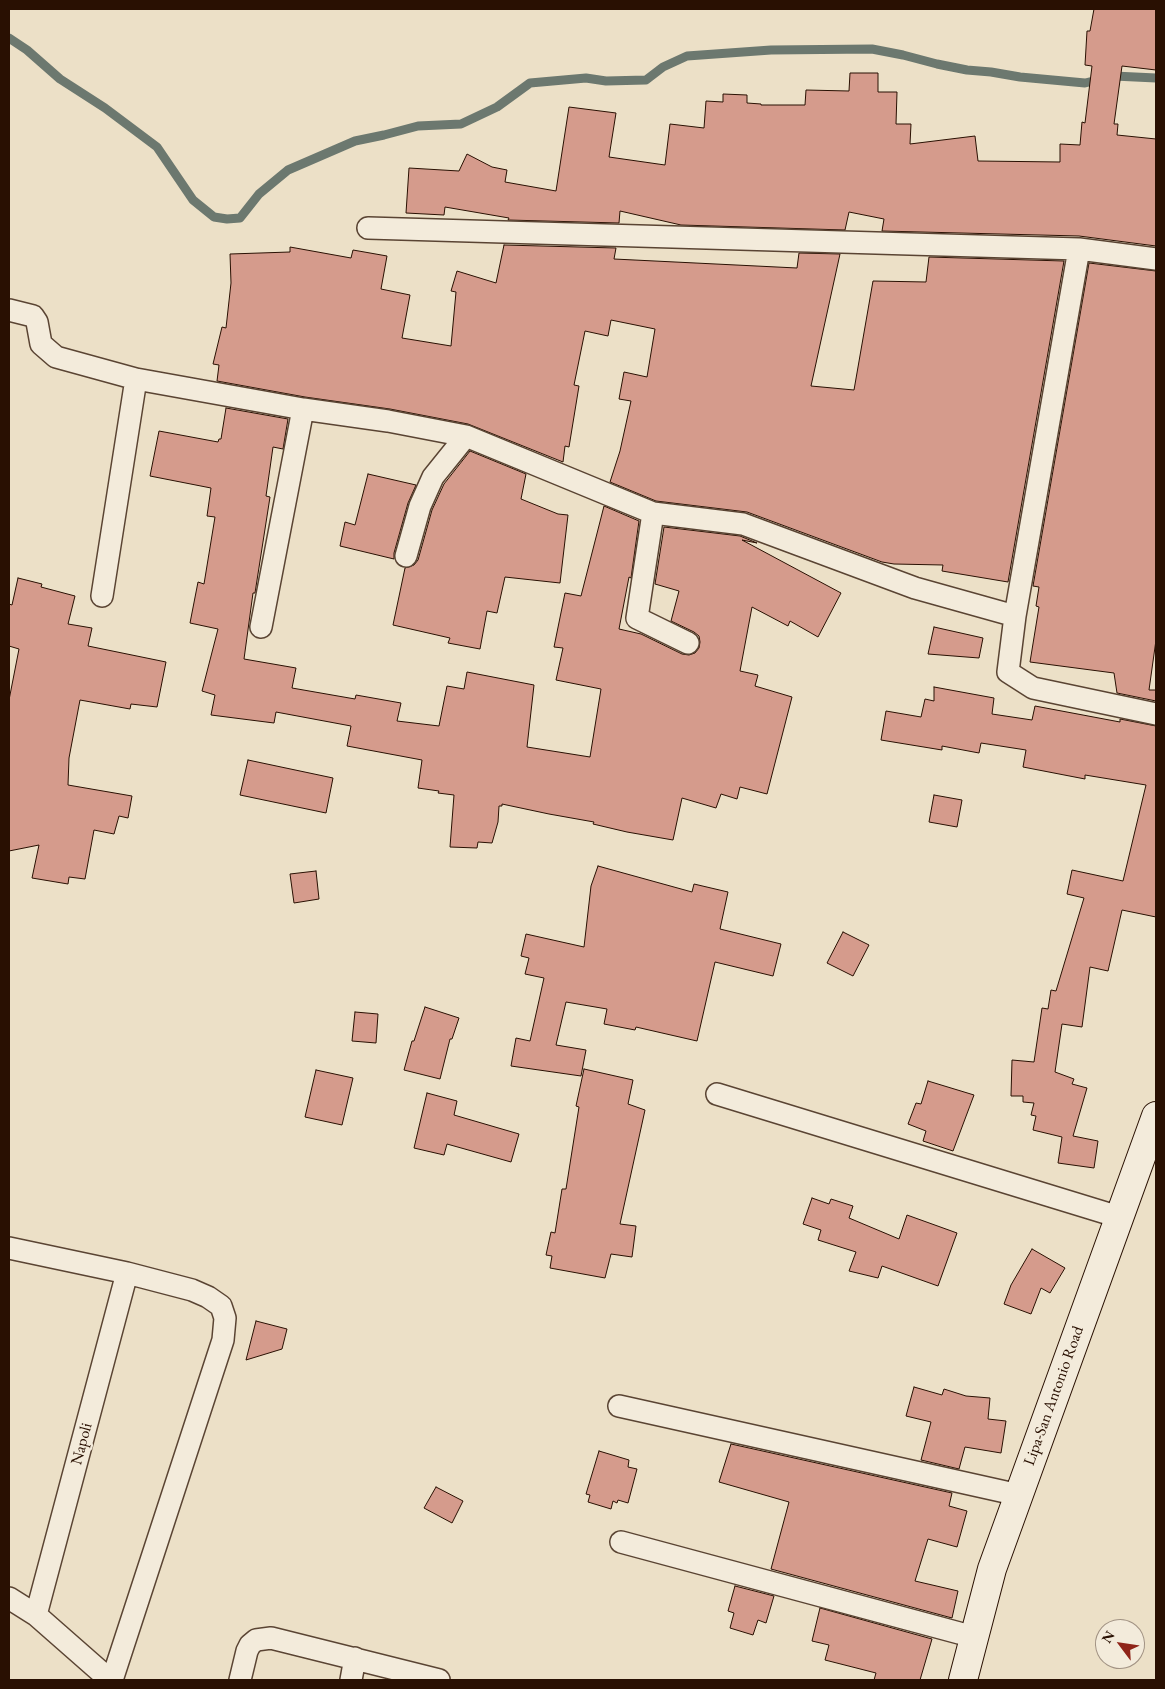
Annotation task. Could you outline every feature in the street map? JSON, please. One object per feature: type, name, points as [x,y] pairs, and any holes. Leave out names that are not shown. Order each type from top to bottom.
[{"type":"main road","name":"Lipa-San Antonio Road","points":[[963,1680],[992,1569],[1156,1116]]},
{"type":"street","points":[[368,228],[1079,249],[1156,259]]},
{"type":"street","points":[[1079,249],[1015,616],[1008,672],[1033,688],[1156,714]]},
{"type":"street","points":[[9,310],[33,316],[37,322],[41,344],[56,357],[136,379],[303,409],[388,421],[466,436],[653,513],[744,524],[914,588],[1015,616]]},
{"type":"street","points":[[102,596],[136,379]]},
{"type":"street","points":[[261,626],[303,409]]},
{"type":"street","points":[[406,556],[420,506],[433,477],[466,436]]},
{"type":"street","points":[[653,513],[637,618],[688,643]]},
{"type":"street","points":[[717,1094],[1119,1217]]},
{"type":"street","points":[[9,1598],[36,1615],[111,1680],[223,1340],[225,1318],[221,1306],[208,1297],[192,1290],[127,1273],[10,1253]]},
{"type":"street","name":"Napoli","points":[[36,1615],[127,1273]]},
{"type":"street","points":[[618,1406],[1019,1495]]},
{"type":"street","points":[[620,1542],[974,1637]]},
{"type":"street","points":[[240,1680],[250,1645],[256,1640],[271,1638],[439,1680]]},
{"type":"street","points":[[351,1680],[355,1658]]},
{"type":"building","points":[[1094,9],[1156,9],[1156,70],[1122,66],[1114,124],[1118,124],[1117,135],[1156,139],[1156,246],[1079,236],[882,231],[884,219],[849,212],[845,230],[681,225],[620,211],[619,223],[508,220],[509,218],[445,207],[444,215],[406,213],[409,168],[459,171],[467,154],[492,167],[507,170],[505,182],[556,191],[569,107],[616,113],[609,157],[665,165],[670,124],[704,128],[706,101],[723,102],[723,94],[747,95],[747,103],[761,105],[805,105],[806,90],[849,91],[850,73],[878,73],[878,92],[897,92],[896,124],[911,124],[910,144],[975,136],[978,161],[1060,162],[1060,144],[1080,145],[1082,122],[1085,123],[1092,66],[1085,65],[1087,31],[1090,31]]},
{"type":"building","points":[[504,245],[616,248],[614,259],[797,268],[799,253],[840,254],[811,386],[854,390],[873,281],[926,282],[929,257],[1064,261],[1008,582],[942,571],[943,565],[882,562],[747,512],[656,501],[610,482],[620,451],[631,401],[619,399],[624,372],[647,377],[655,329],[611,320],[608,336],[585,331],[574,385],[579,386],[569,447],[565,446],[563,462],[468,424],[390,409],[305,397],[217,381],[219,365],[213,364],[222,327],[226,328],[231,283],[230,254],[290,252],[290,247],[351,258],[353,250],[387,256],[381,289],[410,295],[402,338],[451,346],[456,292],[451,291],[457,271],[496,283]]},
{"type":"building","points":[[1089,263],[1156,271],[1156,640],[1149,690],[1156,690],[1156,701],[1117,693],[1114,673],[1030,662],[1039,607],[1036,606],[1039,587],[1033,586]]},
{"type":"building","points":[[226,408],[288,419],[283,449],[273,447],[266,496],[270,497],[255,593],[253,593],[244,659],[296,668],[292,688],[355,699],[356,695],[401,703],[397,721],[439,726],[447,686],[464,689],[467,672],[534,685],[527,747],[590,757],[601,689],[556,680],[563,648],[554,647],[565,593],[581,596],[604,506],[639,521],[631,578],[629,577],[619,629],[641,634],[682,654],[689,655],[695,653],[699,648],[700,642],[699,636],[694,632],[671,621],[679,591],[655,584],[664,527],[740,536],[757,543],[742,540],[841,593],[818,637],[790,621],[788,626],[752,607],[740,671],[758,675],[755,686],[792,697],[767,794],[740,787],[737,799],[721,794],[716,808],[682,798],[673,840],[627,832],[593,824],[594,822],[502,804],[502,806],[499,806],[498,822],[492,843],[478,842],[477,848],[450,847],[454,795],[418,788],[422,760],[347,746],[351,726],[276,712],[274,723],[211,715],[215,695],[202,691],[218,629],[190,623],[198,582],[204,584],[215,517],[207,516],[211,488],[150,476],[159,431],[218,442],[221,439]]},
{"type":"building","points":[[470,451],[526,474],[521,499],[558,514],[568,515],[560,583],[505,577],[497,613],[487,611],[480,649],[448,643],[450,638],[393,625],[405,568],[414,565],[418,560],[432,510],[444,484]]},
{"type":"building","points":[[368,474],[416,485],[408,503],[394,559],[340,546],[345,522],[355,525]]},
{"type":"building","points":[[18,578],[42,584],[41,587],[75,596],[68,624],[92,628],[88,646],[166,662],[157,707],[131,704],[130,709],[80,700],[69,758],[68,785],[132,796],[128,818],[119,816],[114,834],[94,830],[85,879],[69,877],[68,884],[32,878],[39,845],[9,851],[9,700],[19,649],[9,646],[9,604],[12,605]]},
{"type":"building","points":[[934,627],[983,638],[979,658],[928,654]]},
{"type":"building","points":[[934,687],[994,698],[992,714],[1032,720],[1035,706],[1120,722],[1120,719],[1156,726],[1156,917],[1122,910],[1108,971],[1090,967],[1082,1027],[1062,1024],[1055,1072],[1074,1079],[1072,1084],[1087,1088],[1073,1136],[1098,1141],[1094,1168],[1058,1163],[1062,1137],[1033,1130],[1036,1116],[1031,1115],[1034,1103],[1023,1102],[1023,1096],[1011,1096],[1012,1060],[1034,1062],[1042,1008],[1048,1009],[1051,990],[1056,991],[1084,898],[1067,894],[1072,870],[1123,881],[1146,785],[1085,775],[1085,779],[1023,767],[1026,750],[981,743],[979,753],[942,746],[942,750],[881,740],[886,711],[921,717],[925,699],[934,701]]},
{"type":"building","points":[[248,760],[333,778],[326,813],[240,795]]},
{"type":"building","points":[[934,795],[962,800],[957,827],[929,822]]},
{"type":"building","points":[[598,866],[692,892],[694,884],[728,892],[720,929],[781,944],[773,976],[715,962],[697,1041],[636,1027],[635,1030],[604,1024],[607,1009],[566,1002],[556,1045],[586,1050],[581,1076],[511,1066],[516,1038],[530,1041],[544,978],[525,974],[529,958],[521,956],[526,934],[584,947],[591,886]]},
{"type":"building","points":[[316,871],[319,899],[294,903],[290,874]]},
{"type":"building","points":[[843,932],[869,945],[853,976],[827,963]]},
{"type":"building","points":[[425,1007],[459,1018],[452,1039],[450,1039],[440,1079],[404,1070],[412,1041],[414,1041]]},
{"type":"building","points":[[355,1012],[378,1014],[376,1043],[352,1041]]},
{"type":"building","points":[[584,1069],[633,1080],[628,1104],[645,1110],[620,1224],[636,1226],[632,1257],[611,1254],[605,1278],[550,1268],[552,1256],[546,1255],[551,1232],[555,1233],[562,1189],[566,1189],[579,1107],[576,1106]]},
{"type":"building","points":[[316,1070],[353,1078],[342,1125],[305,1117]]},
{"type":"building","points":[[928,1081],[974,1095],[953,1151],[923,1141],[926,1131],[908,1124],[916,1103],[921,1104]]},
{"type":"building","points":[[427,1093],[457,1101],[454,1115],[519,1134],[511,1162],[447,1144],[444,1155],[414,1148]]},
{"type":"building","points":[[812,1198],[829,1204],[831,1199],[853,1206],[849,1218],[899,1239],[907,1215],[957,1233],[938,1286],[882,1266],[878,1278],[849,1271],[856,1252],[818,1240],[821,1230],[803,1224]]},
{"type":"building","points":[[1032,1249],[1065,1268],[1050,1293],[1041,1288],[1031,1314],[1004,1304],[1011,1285]]},
{"type":"building","points":[[256,1321],[287,1329],[282,1349],[246,1360]]},
{"type":"building","points":[[914,1387],[942,1395],[944,1389],[966,1396],[990,1398],[988,1419],[1006,1421],[1001,1453],[965,1447],[959,1469],[921,1460],[931,1422],[906,1416]]},
{"type":"building","points":[[731,1444],[952,1493],[949,1506],[967,1511],[957,1547],[928,1539],[915,1581],[958,1591],[952,1618],[771,1569],[789,1502],[719,1482]]},
{"type":"building","points":[[599,1451],[629,1460],[628,1467],[637,1469],[628,1503],[618,1500],[617,1503],[613,1501],[611,1509],[588,1502],[590,1495],[586,1494]]},
{"type":"building","points":[[436,1487],[463,1501],[452,1523],[424,1508]]},
{"type":"building","points":[[735,1586],[774,1596],[766,1623],[758,1620],[753,1635],[730,1628],[734,1613],[728,1611]]},
{"type":"building","points":[[820,1608],[932,1639],[920,1680],[874,1680],[876,1673],[825,1660],[829,1645],[812,1641]]},
{"type":"waterway","points":[[9,38],[27,50],[60,79],[105,108],[157,147],[193,200],[214,217],[227,219],[240,218],[259,194],[288,170],[355,141],[418,126],[461,124],[497,107],[530,83],[586,78],[606,81],[646,80],[663,67],[687,56],[771,50],[872,49],[967,70],[1020,77],[1085,83],[1114,76],[1156,78]]}]
